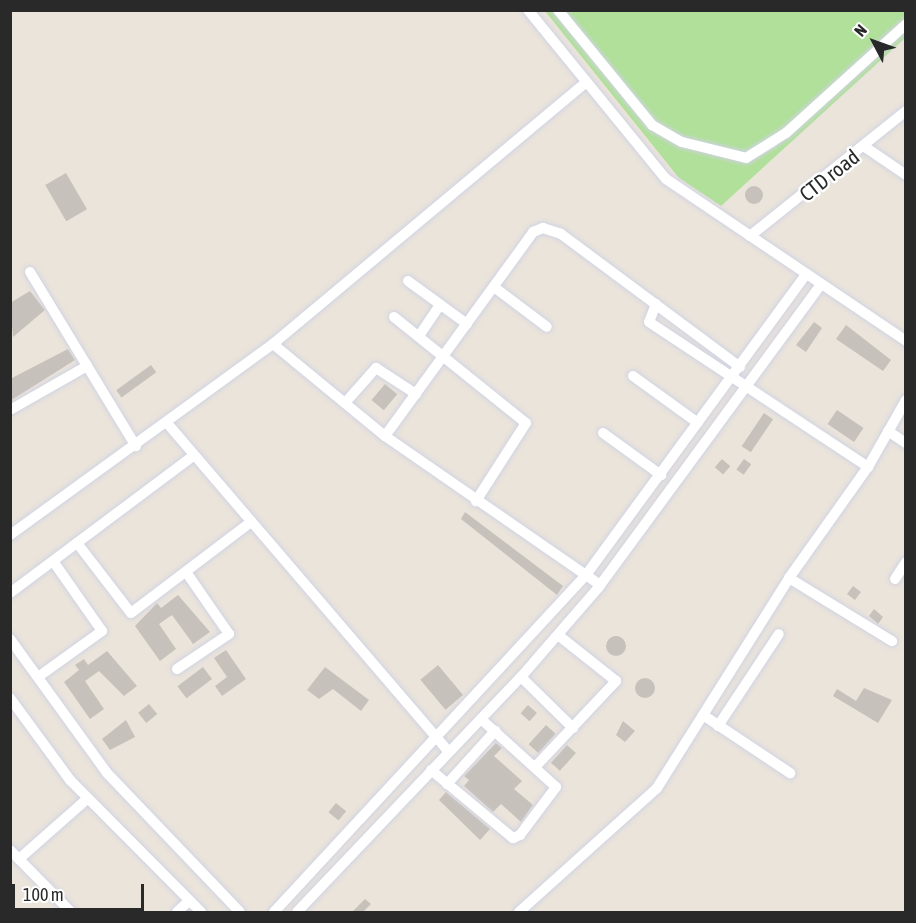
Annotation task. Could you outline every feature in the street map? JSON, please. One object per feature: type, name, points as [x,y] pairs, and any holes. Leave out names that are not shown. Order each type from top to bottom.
[{"type":"street","points":[[528,10],[666,179],[750,236],[819,287],[905,340]]},
{"type":"street","points":[[558,10],[652,125],[682,141],[746,158],[786,133],[906,24]]},
{"type":"street","points":[[10,535],[136,446],[273,344],[586,82]]},
{"type":"street","name":"CTD road","points":[[750,236],[865,147],[906,111]]},
{"type":"street","points":[[865,147],[906,175]]},
{"type":"street","points":[[385,436],[533,232],[543,228],[561,234],[740,367]]},
{"type":"street","points":[[30,272],[136,446]]},
{"type":"street","points":[[274,912],[586,575],[805,276]]},
{"type":"street","points":[[408,281],[466,324]]},
{"type":"street","points":[[494,287],[547,327]]},
{"type":"street","points":[[297,912],[521,677],[600,585],[750,388],[819,287]]},
{"type":"street","points":[[656,304],[649,322],[868,467]]},
{"type":"street","points":[[419,336],[440,305]]},
{"type":"street","points":[[394,317],[526,423],[476,501]]},
{"type":"street","points":[[273,344],[385,436],[600,585]]},
{"type":"street","points":[[10,410],[87,366]]},
{"type":"street","points":[[345,403],[376,368],[416,394]]},
{"type":"street","points":[[633,376],[698,423]]},
{"type":"street","points":[[519,912],[657,788],[789,578],[868,467],[906,399]]},
{"type":"street","points":[[167,423],[448,751]]},
{"type":"street","points":[[888,431],[906,443]]},
{"type":"street","points":[[603,432],[661,475]]},
{"type":"street","points":[[10,593],[193,456]]},
{"type":"street","points":[[77,543],[131,613],[251,522]]},
{"type":"street","points":[[38,677],[102,631],[53,561]]},
{"type":"street","points":[[895,579],[906,562]]},
{"type":"street","points":[[177,669],[229,634],[186,572]]},
{"type":"street","points":[[789,578],[892,641]]},
{"type":"street","points":[[718,726],[779,633]]},
{"type":"street","points":[[536,766],[616,681],[558,635]]},
{"type":"street","points":[[10,639],[107,773],[240,912]]},
{"type":"street","points":[[521,677],[573,728]]},
{"type":"street","points":[[10,698],[87,799],[201,912]]},
{"type":"street","points":[[703,715],[790,773]]},
{"type":"street","points":[[431,770],[513,838],[557,793],[536,766],[481,719]]},
{"type":"street","points":[[447,784],[495,731]]},
{"type":"street","points":[[19,859],[87,799]]},
{"type":"street","points":[[10,850],[71,912]]},
{"type":"street","points":[[177,912],[189,901]]},
{"type":"green space","points":[[905,10],[906,20],[794,122],[747,153],[697,143],[656,124],[562,11]]},
{"type":"green space","points":[[545,11],[554,11],[627,102],[679,144],[750,162],[775,147],[905,29],[905,38],[721,206],[679,178]]},
{"type":"building","points":[[66,173],[87,209],[66,221],[45,185]]},
{"type":"building","points":[[754,186],[760,189],[763,195],[760,201],[754,204],[748,201],[745,195],[748,189]]},
{"type":"building","points":[[30,291],[45,310],[13,337],[10,303]]},
{"type":"building","points":[[814,322],[822,328],[806,352],[796,345]]},
{"type":"building","points":[[846,325],[891,360],[883,371],[836,339]]},
{"type":"building","points":[[68,349],[75,360],[10,401],[10,379]]},
{"type":"building","points":[[151,365],[156,372],[122,398],[116,390]]},
{"type":"building","points":[[385,384],[397,394],[384,410],[372,400]]},
{"type":"building","points":[[837,410],[864,428],[854,442],[827,424]]},
{"type":"building","points":[[764,413],[773,419],[751,452],[742,446]]},
{"type":"building","points":[[722,459],[730,466],[723,475],[715,467]]},
{"type":"building","points":[[744,459],[751,464],[744,475],[736,470]]},
{"type":"building","points":[[465,512],[563,586],[557,595],[461,519]]},
{"type":"building","points":[[853,586],[861,592],[855,600],[847,594]]},
{"type":"building","points":[[178,595],[210,632],[193,644],[172,615],[159,624],[176,649],[160,661],[135,626],[157,603],[161,608]]},
{"type":"building","points":[[874,609],[883,617],[878,624],[869,616]]},
{"type":"building","points":[[616,636],[623,639],[626,646],[623,653],[616,656],[609,653],[606,646],[609,639]]},
{"type":"building","points":[[226,650],[246,679],[222,696],[215,686],[227,677],[214,658]]},
{"type":"building","points":[[107,651],[137,686],[124,696],[99,671],[85,681],[104,709],[90,719],[64,682],[79,670],[75,665],[84,659],[88,665]]},
{"type":"building","points":[[438,665],[463,695],[445,710],[420,680]]},
{"type":"building","points":[[203,667],[212,679],[186,698],[177,686]]},
{"type":"building","points":[[325,667],[369,700],[361,711],[333,689],[319,699],[307,690]]},
{"type":"building","points":[[645,678],[652,681],[655,688],[652,695],[645,698],[638,695],[635,688],[638,681]]},
{"type":"building","points":[[864,688],[892,700],[878,723],[833,696],[837,689],[856,701]]},
{"type":"building","points":[[149,704],[157,714],[146,723],[138,713]]},
{"type":"building","points":[[528,705],[537,713],[530,721],[521,713]]},
{"type":"building","points":[[126,720],[135,737],[110,750],[102,739]]},
{"type":"building","points":[[623,721],[635,731],[625,742],[616,735]]},
{"type":"building","points":[[546,725],[556,734],[538,753],[529,744]]},
{"type":"building","points":[[496,743],[502,748],[494,756],[522,781],[514,789],[533,805],[521,822],[501,804],[493,812],[464,786],[469,780],[464,776]]},
{"type":"building","points":[[567,745],[576,753],[560,771],[551,763]]},
{"type":"building","points":[[446,792],[490,829],[480,840],[439,800]]},
{"type":"building","points":[[336,803],[346,811],[339,821],[328,812]]},
{"type":"building","points":[[365,899],[371,904],[363,912],[352,912]]}]
